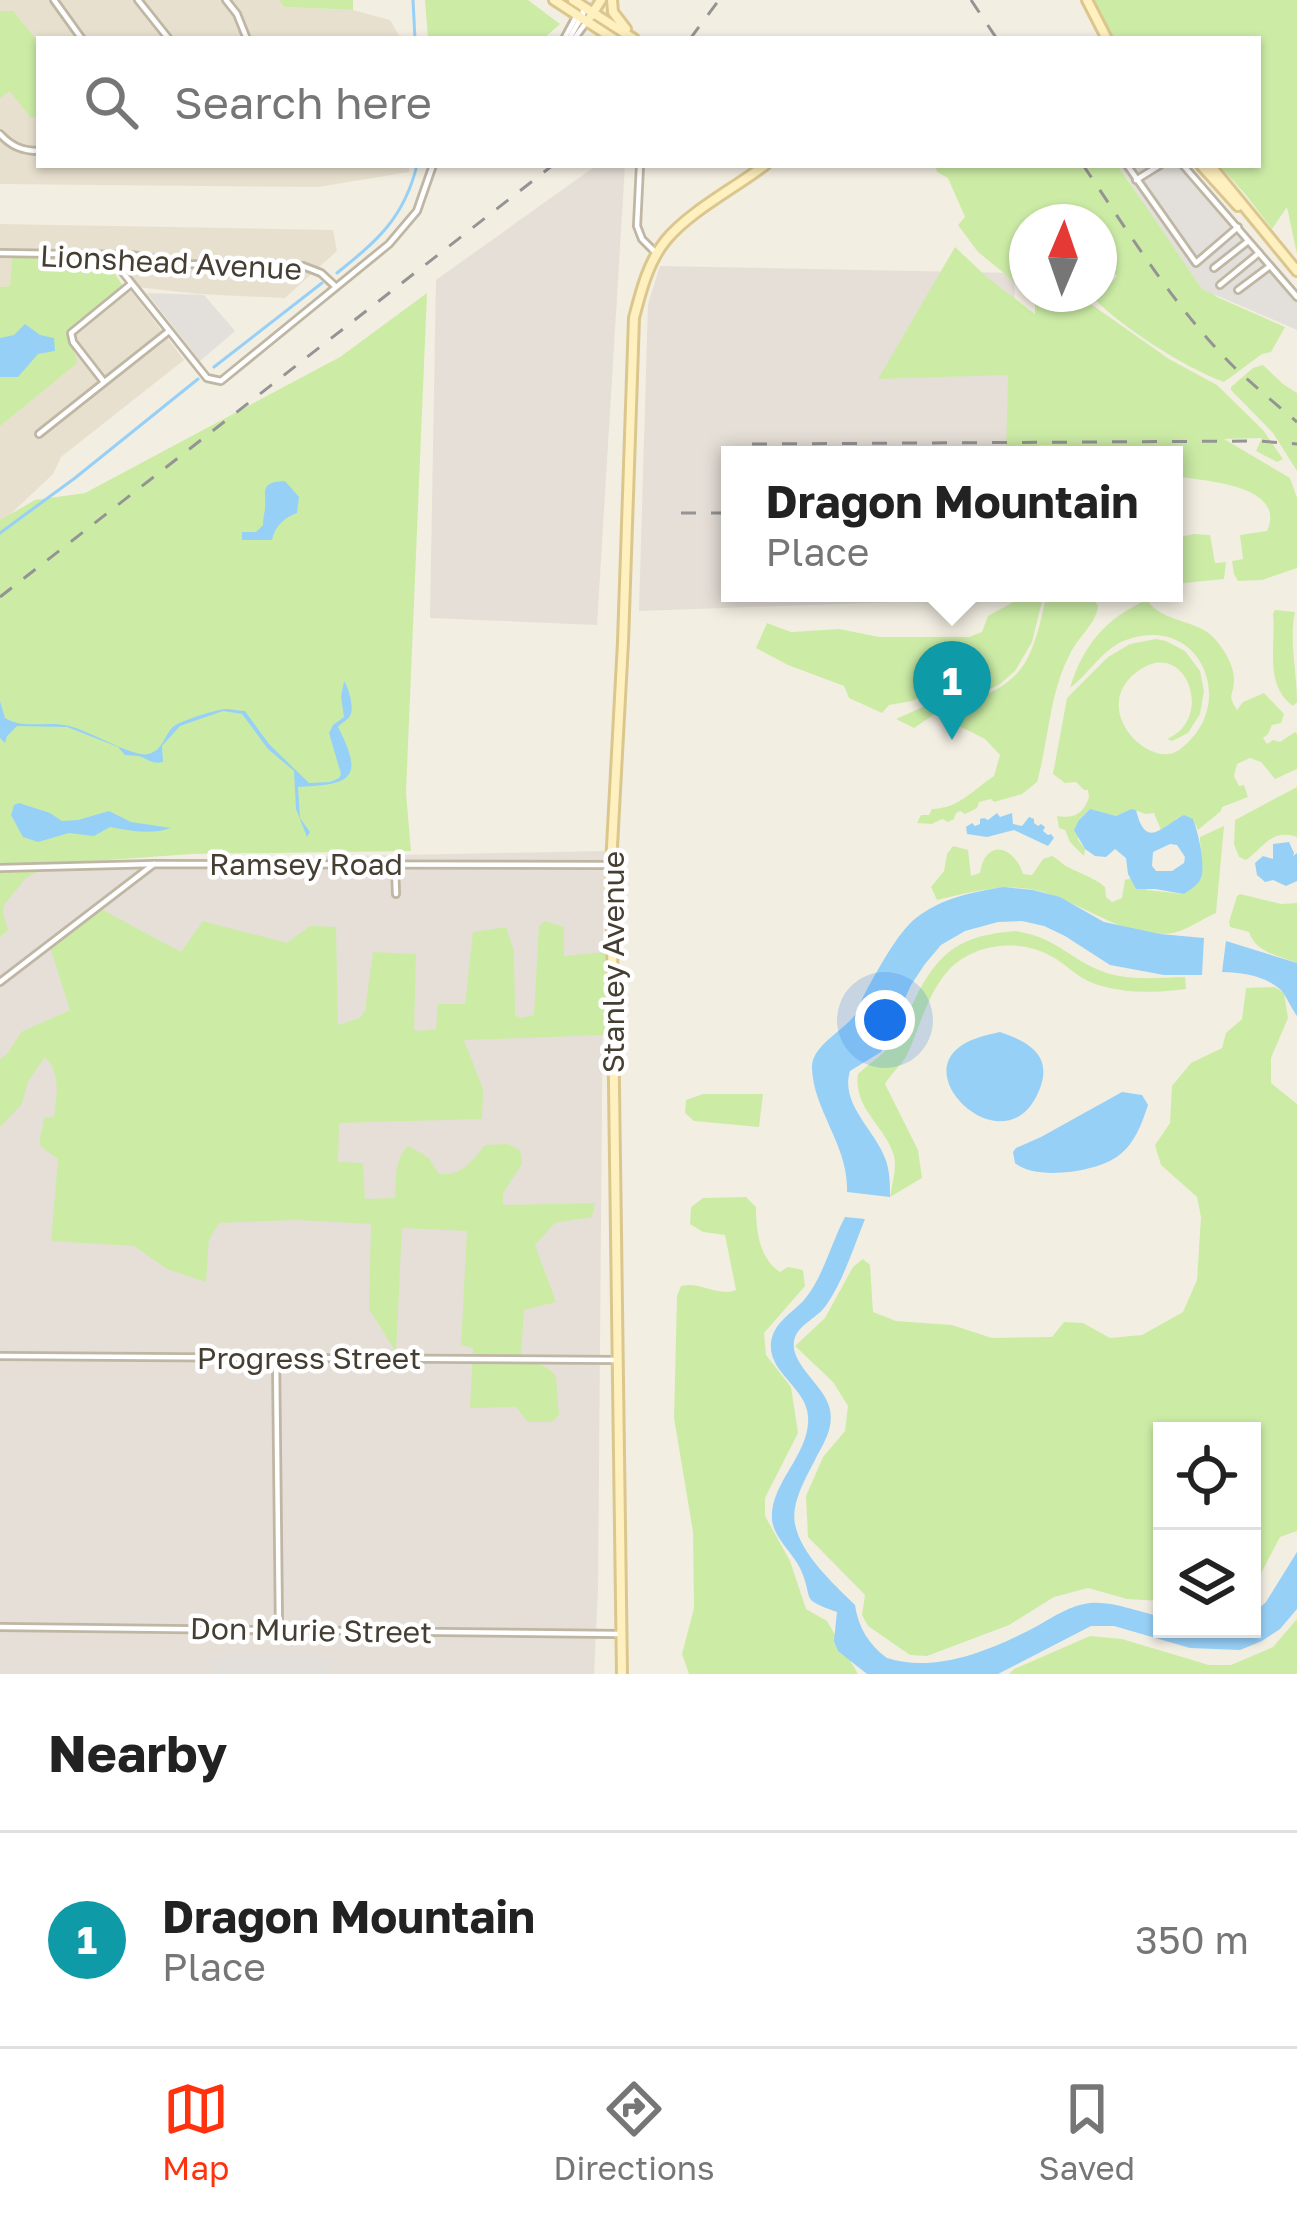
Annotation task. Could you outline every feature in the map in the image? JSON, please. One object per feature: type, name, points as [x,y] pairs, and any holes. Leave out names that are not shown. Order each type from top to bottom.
[{"type":"main road","points":[[554,0],[629,36]]},
{"type":"main road","points":[[573,0],[611,36]]},
{"type":"main road","points":[[585,13],[601,0]]},
{"type":"main road","points":[[612,0],[617,19],[632,36]]},
{"type":"main road","points":[[1084,0],[1102,36]]},
{"type":"main road","name":"Stanley Avenue","points":[[622,1674],[611,865],[642,286],[667,239],[759,168]]},
{"type":"main road","points":[[1211,168],[1297,271]]},
{"type":"street","points":[[54,0],[80,36]]},
{"type":"street","points":[[138,0],[167,36]]},
{"type":"street","points":[[226,0],[246,36]]},
{"type":"street","points":[[0,134],[20,149],[36,151]]},
{"type":"street","points":[[109,255],[207,378],[215,381],[389,244],[417,212],[433,168]]},
{"type":"street","points":[[640,168],[637,226],[657,254]]},
{"type":"street","points":[[1129,168],[1196,262],[1238,226]]},
{"type":"street","points":[[1136,180],[1155,168]]},
{"type":"street","points":[[1186,168],[1297,297]]},
{"type":"street","points":[[1214,268],[1250,241]]},
{"type":"street","name":"Lionshead Avenue","points":[[0,253],[303,266],[321,273],[335,287]]},
{"type":"street","points":[[1220,285],[1259,253]]},
{"type":"street","points":[[1238,290],[1270,266]]},
{"type":"street","points":[[104,382],[71,333],[131,284]]},
{"type":"street","points":[[39,434],[169,331]]},
{"type":"street","points":[[0,982],[154,864]]},
{"type":"street","points":[[395,864],[396,894]]},
{"type":"street","name":"Ramsey Road","points":[[0,868],[611,865]]},
{"type":"street","name":"Progress Street","points":[[0,1356],[618,1360]]},
{"type":"street","points":[[276,1357],[279,1630]]},
{"type":"street","name":"Don Murie Street","points":[[0,1627],[622,1634]]},
{"type":"shaded area","points":[[0,0],[279,0],[284,7],[353,10],[390,20],[399,36],[36,36],[36,168],[409,168],[409,172],[318,187],[0,184]]},
{"type":"shaded area","points":[[593,168],[625,168],[597,625],[430,618],[436,280]]},
{"type":"shaded area","points":[[1120,168],[1191,168],[1297,299],[1297,330],[1202,289]]},
{"type":"shaded area","points":[[0,224],[333,230],[337,251],[285,298],[137,287],[123,263],[13,256],[10,286],[0,287]]},
{"type":"shaded area","points":[[660,266],[1009,273],[1009,312],[1014,312],[1011,446],[721,446],[721,602],[896,602],[639,611],[648,304]]},
{"type":"shaded area","points":[[123,286],[184,360],[61,457],[53,474],[0,524],[0,423],[75,363],[58,338]]},
{"type":"shaded area","points":[[147,293],[204,295],[235,331],[200,361]]},
{"type":"shaded area","points":[[604,851],[594,1674],[0,1674],[0,863]]},
{"type":"shaded area","points":[[329,1655],[329,1674],[213,1674],[213,1656]]},
{"type":"green space","points":[[279,0],[353,0],[353,10],[284,7]]},
{"type":"green space","points":[[425,0],[528,0],[560,24],[546,36],[428,36]]},
{"type":"green space","points":[[1090,0],[1297,0],[1297,254],[1287,207],[1272,229],[1222,168],[1261,168],[1261,36],[1107,36]]},
{"type":"green space","points":[[0,11],[13,11],[36,39],[36,117],[30,117],[10,91],[0,98]]},
{"type":"green space","points":[[936,168],[1119,168],[1202,285],[1217,297],[1285,327],[1271,352],[1224,382],[1208,375],[1171,356],[1109,312],[1117,312],[1117,204],[1009,204],[1009,277],[978,252],[958,225],[965,217],[948,178]]},
{"type":"green space","points":[[955,247],[1009,294],[1009,312],[1102,312],[1169,359],[1217,385],[1263,430],[1283,459],[1277,462],[1256,451],[1262,438],[1224,439],[1290,478],[1297,498],[1297,568],[1262,580],[1238,581],[1232,561],[1243,559],[1240,535],[1267,531],[1270,515],[1254,494],[1183,477],[1183,446],[1006,446],[1008,375],[878,379]]},
{"type":"green space","points":[[12,256],[106,260],[123,286],[66,332],[76,364],[0,426],[0,287],[10,286]]},
{"type":"green space","points":[[427,293],[406,793],[411,851],[192,854],[52,864],[26,878],[4,905],[8,930],[0,937],[0,520],[35,500],[85,493],[340,357]]},
{"type":"green space","points":[[1263,365],[1297,393],[1297,471],[1273,433],[1231,390],[1253,368]]},
{"type":"green space","points":[[1210,535],[1215,563],[1226,562],[1224,579],[1183,583],[1183,536]]},
{"type":"green space","points":[[1013,602],[1042,602],[1032,642],[1015,671],[999,685],[942,709],[914,728],[896,719],[943,698],[940,692],[889,705],[882,713],[849,698],[844,686],[756,648],[767,623],[791,632],[839,629],[879,637],[969,637],[982,632],[988,616]]},
{"type":"green space","points":[[1045,602],[1095,602],[1098,606],[1063,669],[1037,782],[1022,794],[979,802],[977,808],[965,814],[960,811],[948,822],[917,823],[921,815],[958,802],[994,776],[1000,755],[985,739],[951,722],[945,714],[1008,681],[1020,670],[1035,640]]},
{"type":"green space","points":[[1149,602],[1218,642],[1233,670],[1231,698],[1237,710],[1264,693],[1284,714],[1281,723],[1272,725],[1263,738],[1267,744],[1280,742],[1295,732],[1297,769],[1275,779],[1261,762],[1250,758],[1237,764],[1234,776],[1248,797],[1222,807],[1198,830],[1193,819],[1177,818],[1161,830],[1154,813],[1131,809],[1116,816],[1089,810],[1079,820],[1078,840],[1084,856],[1059,828],[1057,816],[1077,814],[1089,797],[1088,790],[1076,782],[1065,783],[1053,774],[1067,698],[1108,657],[1130,644],[1156,639],[1185,651],[1200,671],[1204,691],[1200,714],[1188,733],[1167,739],[1182,729],[1192,699],[1181,672],[1169,664],[1155,663],[1138,671],[1124,686],[1119,702],[1128,732],[1153,752],[1167,754],[1179,750],[1197,731],[1207,710],[1204,668],[1192,651],[1174,639],[1152,635],[1118,644],[1070,688],[1098,634],[1120,615]]},
{"type":"green space","points":[[1275,610],[1295,612],[1297,702],[1293,706],[1275,676]]},
{"type":"green space","points":[[1297,787],[1297,837],[1275,837],[1246,860],[1239,857],[1235,820]]},
{"type":"green space","points":[[1224,826],[1216,913],[1173,933],[1136,931],[1030,889],[995,888],[937,900],[931,887],[944,871],[953,846],[968,850],[971,876],[980,873],[988,854],[1000,850],[1013,857],[1023,874],[1032,875],[1043,859],[1052,856],[1100,883],[1112,902],[1122,898],[1125,880],[1132,878],[1147,890],[1184,894],[1201,875],[1200,837]]},
{"type":"green space","points":[[1240,894],[1297,903],[1297,963],[1262,949],[1249,932],[1230,927]]},
{"type":"green space","points":[[101,909],[181,952],[203,921],[287,943],[310,926],[336,927],[338,1025],[360,1018],[365,1010],[373,952],[416,954],[414,1029],[419,1031],[436,1029],[438,1004],[465,1004],[473,932],[506,927],[514,951],[515,1015],[520,1018],[534,1015],[539,926],[545,921],[564,927],[564,956],[605,952],[607,1035],[464,1040],[483,1089],[482,1119],[339,1123],[338,1162],[363,1163],[365,1199],[395,1198],[398,1163],[409,1146],[429,1158],[438,1173],[446,1174],[466,1166],[485,1145],[508,1144],[520,1150],[522,1164],[503,1193],[503,1205],[595,1203],[592,1217],[555,1223],[535,1245],[556,1302],[524,1310],[521,1355],[556,1376],[559,1415],[552,1422],[528,1422],[516,1407],[470,1408],[473,1348],[461,1345],[467,1231],[402,1228],[396,1352],[369,1309],[371,1224],[219,1223],[209,1240],[206,1282],[167,1269],[134,1246],[51,1241],[58,1159],[39,1145],[44,1118],[54,1117],[56,1077],[45,1057],[28,1082],[22,1104],[0,1127],[0,1059],[21,1032],[70,1010],[50,947]]},
{"type":"green space","points":[[1016,931],[1049,941],[1114,975],[1185,977],[1186,989],[1140,992],[1095,984],[1049,955],[1023,947],[981,950],[957,963],[934,991],[907,1055],[885,1084],[918,1150],[922,1178],[890,1197],[894,1156],[860,1097],[858,1074],[894,1041],[942,958],[966,942]]},
{"type":"green space","points":[[1275,987],[1284,993],[1288,1018],[1271,1058],[1271,1083],[1297,1104],[1297,1531],[1280,1537],[1261,1573],[1261,1422],[1153,1422],[1153,1600],[1088,1588],[1054,1597],[1009,1625],[927,1656],[910,1655],[868,1626],[862,1615],[865,1595],[808,1537],[806,1496],[823,1457],[845,1431],[848,1406],[833,1382],[795,1346],[825,1318],[853,1267],[863,1259],[870,1265],[873,1312],[896,1321],[952,1325],[992,1338],[1052,1337],[1064,1322],[1083,1323],[1110,1338],[1142,1335],[1183,1312],[1197,1280],[1201,1217],[1197,1197],[1161,1165],[1155,1145],[1170,1123],[1172,1086],[1191,1063],[1222,1048],[1226,1033],[1242,1019],[1246,988]]},
{"type":"green space","points":[[703,1094],[763,1094],[759,1127],[694,1121],[685,1113],[686,1100]]},
{"type":"green space","points":[[746,1197],[756,1207],[758,1234],[767,1259],[780,1272],[788,1267],[803,1270],[805,1286],[764,1333],[766,1355],[791,1387],[798,1433],[765,1498],[765,1516],[790,1561],[806,1609],[827,1621],[858,1674],[689,1674],[682,1654],[694,1608],[693,1532],[674,1418],[677,1296],[681,1286],[688,1285],[736,1290],[725,1235],[703,1232],[690,1224],[691,1207],[703,1198]]},
{"type":"green space","points":[[1297,1619],[1297,1674],[1009,1674],[1090,1636],[1122,1639],[1209,1665],[1231,1665],[1273,1647]]},
{"type":"water","points":[[25,324],[54,338],[55,351],[38,354],[18,377],[0,377],[0,338],[14,335]]},
{"type":"water","points":[[285,481],[299,497],[297,513],[281,523],[272,540],[242,540],[242,532],[256,532],[263,525],[268,485]]},
{"type":"water","points":[[344,681],[351,712],[338,727],[351,768],[341,781],[298,787],[300,818],[310,832],[307,837],[296,809],[294,771],[268,749],[242,714],[223,711],[180,726],[162,746],[160,763],[125,755],[118,747],[67,727],[17,726],[5,743],[0,738],[0,701],[5,718],[13,722],[69,726],[141,754],[157,750],[173,727],[183,722],[222,710],[245,711],[269,744],[309,783],[330,782],[341,774],[329,733],[344,717]]},
{"type":"water","points":[[19,803],[62,821],[109,811],[131,822],[171,828],[149,832],[110,827],[94,836],[69,833],[38,842],[23,837],[11,815]]},
{"type":"water","points":[[1090,809],[1116,816],[1131,809],[1136,810],[1145,830],[1156,832],[1184,815],[1193,819],[1202,859],[1200,880],[1184,894],[1136,889],[1126,858],[1115,849],[1106,857],[1085,849],[1074,830]],"holes":[[[1177,845],[1184,863],[1172,871],[1156,871],[1153,852]]]},
{"type":"water","points":[[997,813],[1000,817],[1012,813],[1013,824],[1022,826],[1029,817],[1034,819],[1054,838],[1048,846],[1014,830],[987,837],[967,834],[966,827]]},
{"type":"water","points":[[1289,842],[1293,856],[1297,853],[1297,881],[1286,886],[1265,882],[1257,875],[1255,863],[1263,856],[1273,859],[1273,844]]},
{"type":"water","points":[[1003,887],[1060,897],[1104,922],[1204,938],[1202,975],[1164,975],[1110,965],[1065,936],[1022,921],[965,931],[941,945],[911,985],[881,1052],[850,1071],[850,1094],[885,1158],[890,1197],[847,1192],[843,1159],[814,1084],[817,1052],[852,1019],[887,954],[916,918],[947,901]]},
{"type":"water","points":[[1226,941],[1297,963],[1297,1016],[1283,993],[1268,981],[1222,972]]},
{"type":"water","points":[[1000,1032],[1032,1048],[1043,1074],[1035,1099],[1020,1115],[1003,1121],[985,1119],[955,1096],[947,1063],[972,1040]]},
{"type":"water","points":[[1122,1092],[1142,1095],[1148,1105],[1133,1139],[1118,1156],[1066,1172],[1037,1172],[1015,1163],[1016,1148]]},
{"type":"water","points":[[845,1217],[865,1219],[839,1284],[795,1337],[796,1356],[822,1392],[831,1417],[794,1516],[804,1547],[855,1605],[862,1628],[881,1653],[906,1662],[945,1661],[1003,1643],[1070,1608],[1090,1603],[1153,1615],[1153,1637],[1114,1626],[1091,1626],[998,1674],[867,1674],[838,1651],[834,1641],[837,1612],[810,1597],[800,1568],[772,1520],[777,1493],[803,1443],[808,1416],[801,1397],[775,1363],[772,1336],[816,1281]]},
{"type":"water","points":[[1297,1552],[1297,1609],[1280,1629],[1240,1650],[1190,1648],[1155,1638],[1261,1638],[1261,1607]]},
{"type":"waterway","points":[[413,0],[415,36]]},
{"type":"waterway","points":[[337,273],[388,226],[405,200],[416,168]]},
{"type":"waterway","points":[[214,367],[322,283]]},
{"type":"waterway","points":[[0,533],[198,379]]},
{"type":"railway","points":[[692,36],[719,0]]},
{"type":"railway","points":[[971,0],[995,36]]},
{"type":"railway","points":[[0,597],[549,168]]},
{"type":"railway","points":[[1085,168],[1192,320],[1234,367],[1297,422]]},
{"type":"railway","points":[[752,444],[1297,444]]},
{"type":"railway","points":[[681,513],[721,513]]},
{"type":"place","name":"Dragon Mountain","points":[[952,740]]}]
